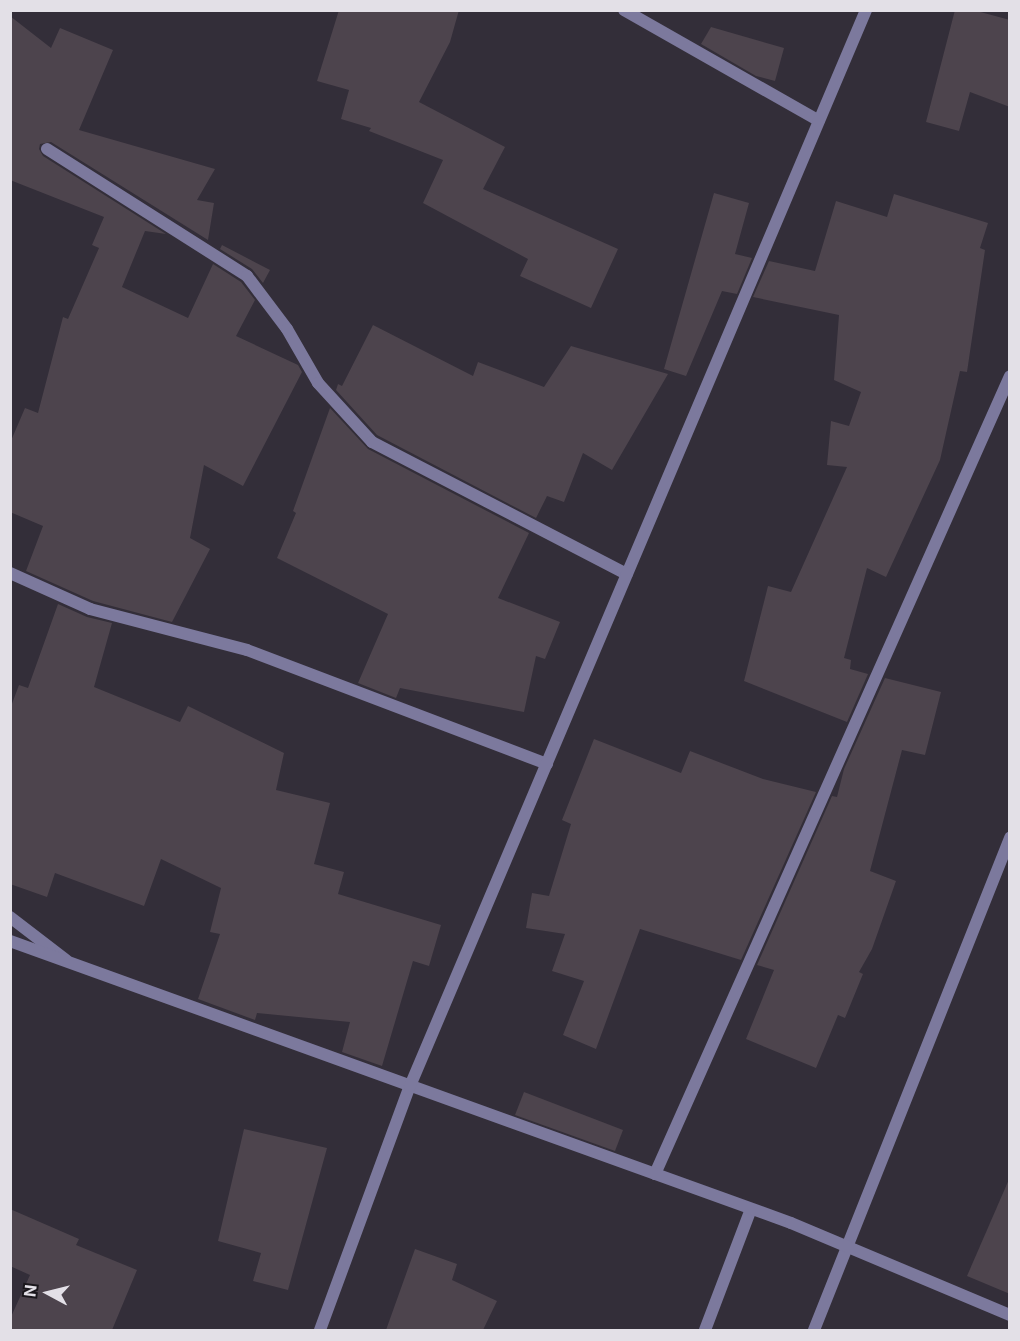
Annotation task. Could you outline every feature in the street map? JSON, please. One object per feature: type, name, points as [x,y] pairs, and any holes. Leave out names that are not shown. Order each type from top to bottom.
[{"type":"street","points":[[624,10],[819,121]]},
{"type":"street","points":[[320,1330],[410,1086],[866,10]]},
{"type":"street","points":[[47,149],[247,276],[287,329],[318,383],[372,442],[627,574]]},
{"type":"street","points":[[655,1174],[1010,376]]},
{"type":"street","points":[[10,573],[90,609],[247,650],[547,764]]},
{"type":"street","points":[[814,1330],[1010,838]]},
{"type":"street","points":[[10,916],[69,963]]},
{"type":"street","points":[[10,941],[752,1209],[1010,1315]]},
{"type":"street","points":[[705,1330],[752,1209]]},
{"type":"building","points":[[339,10],[459,10],[450,42],[419,102],[505,147],[483,189],[618,249],[591,308],[520,276],[528,259],[423,203],[443,160],[369,131],[371,128],[341,119],[349,90],[317,81]]},
{"type":"building","points":[[955,10],[973,10],[1010,20],[1010,107],[970,92],[959,131],[926,122]]},
{"type":"building","points":[[10,16],[51,48],[60,28],[113,50],[79,130],[215,169],[197,200],[214,203],[208,240],[51,142],[40,144],[39,149],[43,156],[166,234],[145,231],[122,287],[188,318],[213,264],[241,282],[255,300],[236,336],[298,365],[302,372],[243,486],[204,465],[190,538],[210,549],[172,622],[93,601],[26,571],[43,526],[10,512],[10,443],[25,408],[38,413],[63,317],[68,319],[99,248],[92,245],[104,217],[10,180]]},
{"type":"building","points":[[711,27],[784,48],[775,81],[756,76],[701,44]]},
{"type":"building","points":[[714,193],[749,203],[735,254],[752,258],[737,294],[722,291],[686,376],[664,369]]},
{"type":"building","points":[[894,194],[988,223],[980,248],[985,250],[967,372],[960,371],[940,460],[886,577],[867,568],[844,658],[851,660],[850,669],[868,674],[847,722],[744,681],[768,586],[791,592],[847,467],[827,465],[831,421],[849,426],[861,392],[834,380],[839,315],[753,297],[769,261],[815,271],[836,201],[887,217]]},
{"type":"building","points":[[222,245],[270,270],[263,283],[252,269],[220,249]]},
{"type":"building","points":[[373,325],[473,376],[478,362],[544,387],[571,346],[668,374],[612,470],[583,453],[564,502],[547,496],[536,518],[377,435],[336,390],[338,384],[342,386]]},
{"type":"building","points":[[330,408],[368,449],[529,533],[498,598],[560,622],[545,659],[536,656],[524,712],[400,688],[396,698],[358,683],[388,614],[277,558],[296,513],[293,511]]},
{"type":"building","points":[[58,604],[87,617],[112,623],[94,687],[180,722],[188,706],[284,753],[276,790],[330,803],[314,864],[344,872],[338,894],[441,925],[429,966],[413,961],[382,1066],[342,1052],[350,1022],[257,1013],[255,1020],[198,999],[220,934],[210,932],[221,888],[161,859],[144,906],[55,873],[47,897],[10,884],[10,709],[19,685],[28,688]]},
{"type":"building","points":[[885,678],[941,692],[925,755],[902,750],[870,871],[896,881],[872,949],[859,972],[863,974],[845,1018],[838,1015],[816,1068],[746,1039],[774,970],[757,965],[832,796],[837,797],[844,769]]},
{"type":"building","points":[[594,739],[681,773],[690,751],[763,779],[816,792],[741,960],[640,929],[596,1049],[563,1035],[584,981],[552,971],[565,934],[526,928],[532,893],[549,896],[571,824],[562,820]]},
{"type":"building","points":[[524,1092],[623,1130],[615,1151],[515,1115]]},
{"type":"building","points":[[244,1129],[327,1148],[288,1290],[253,1281],[261,1253],[218,1241]]},
{"type":"building","points":[[1010,1177],[1010,1294],[967,1276]]},
{"type":"building","points":[[10,1209],[79,1239],[76,1245],[137,1270],[112,1330],[10,1330],[10,1319],[30,1275],[10,1266]]},
{"type":"building","points":[[415,1249],[457,1264],[452,1280],[497,1301],[483,1330],[386,1330]]}]
